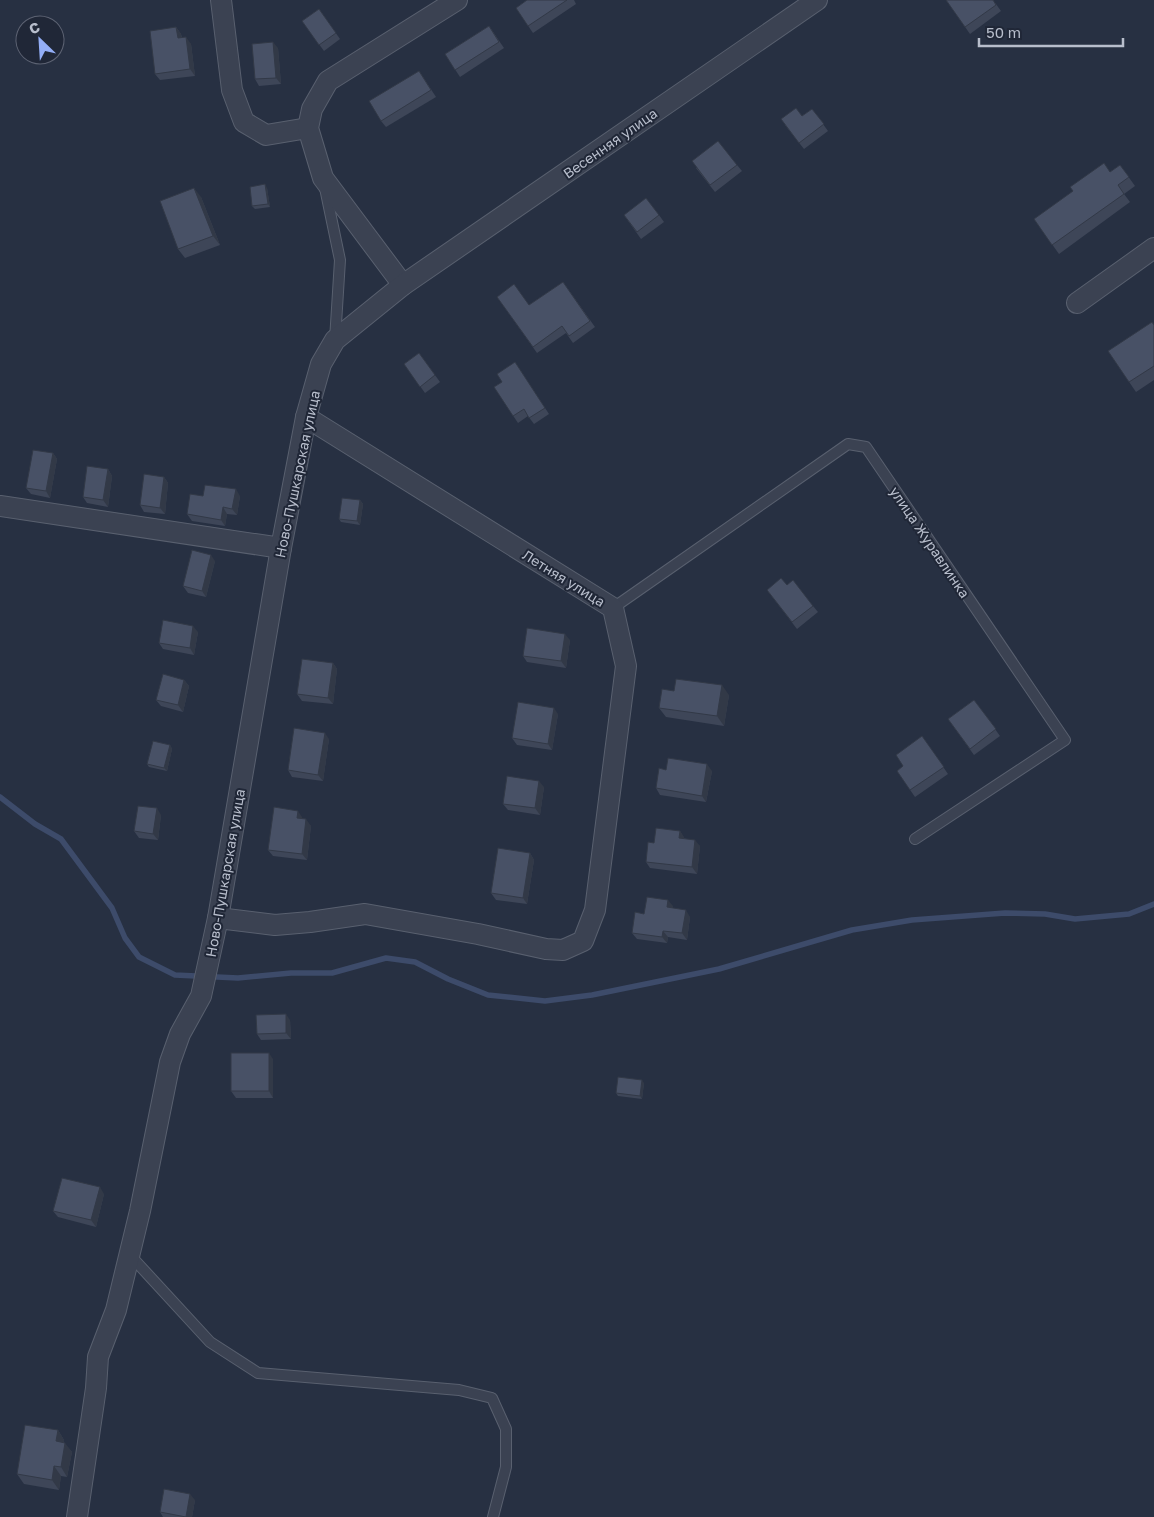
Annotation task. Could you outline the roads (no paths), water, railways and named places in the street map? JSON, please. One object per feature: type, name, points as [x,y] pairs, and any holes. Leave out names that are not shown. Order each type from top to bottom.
[{"type":"street","points":[[221,0],[232,90],[244,122],[266,135],[308,128]]},
{"type":"street","points":[[403,285],[323,178],[308,128],[312,109],[328,81],[457,0]]},
{"type":"street","name":"Весенняя улица","points":[[403,285],[817,0]]},
{"type":"street","points":[[1077,303],[1154,248]]},
{"type":"street","name":"Ново-Пушкарская улица","points":[[129,1254],[170,1062],[180,1034],[201,996],[218,918],[281,548],[306,417],[321,364],[335,340],[403,285]]},
{"type":"street","name":"Летняя улица","points":[[218,918],[275,924],[310,922],[365,914],[478,934],[546,949],[563,950],[583,941],[595,910],[626,666],[613,608],[306,417]]},
{"type":"street","points":[[0,506],[281,548]]},
{"type":"street","points":[[77,1517],[95,1398],[98,1357],[116,1310],[129,1254]]},
{"type":"lane","points":[[323,178],[340,260],[335,340]]},
{"type":"lane","name":"улица Журавлинка","points":[[613,608],[848,444],[866,447],[1064,740],[915,840]]},
{"type":"lane","points":[[129,1254],[210,1342],[258,1373],[459,1390],[492,1398],[506,1429],[506,1467],[494,1517]]},
{"type":"waterway","points":[[0,797],[35,824],[61,839],[112,908],[125,938],[139,957],[175,975],[238,978],[291,973],[332,973],[386,958],[415,962],[448,979],[488,995],[545,1001],[592,995],[719,969],[852,930],[912,920],[1005,913],[1045,914],[1075,919],[1129,914],[1154,904]]}]
